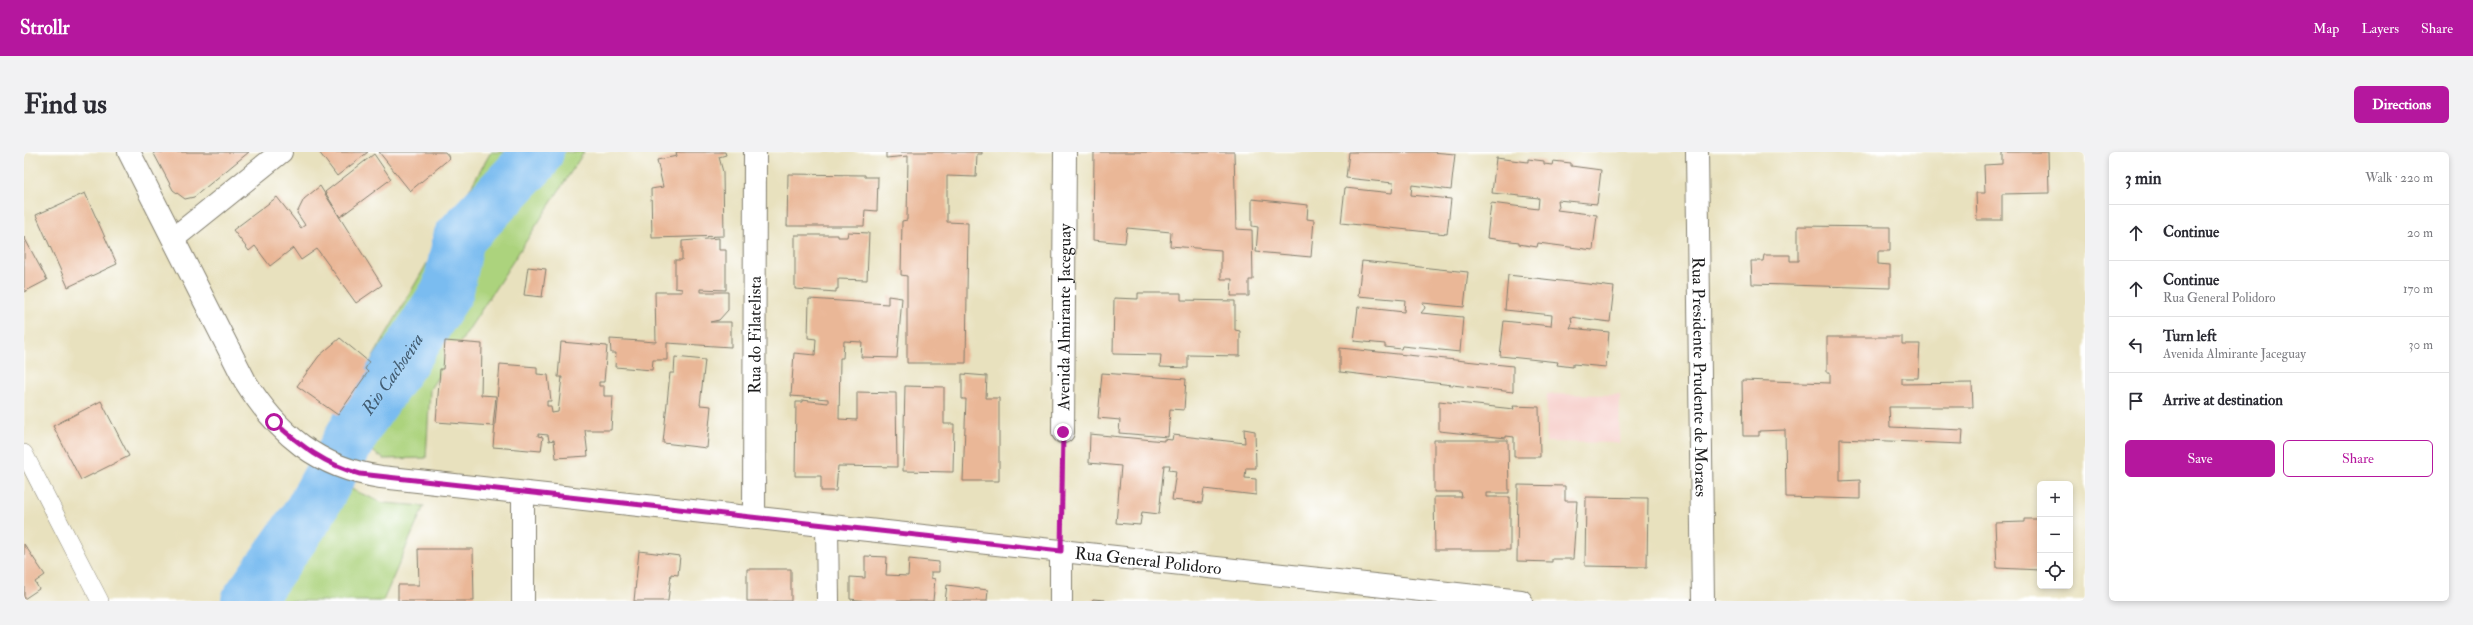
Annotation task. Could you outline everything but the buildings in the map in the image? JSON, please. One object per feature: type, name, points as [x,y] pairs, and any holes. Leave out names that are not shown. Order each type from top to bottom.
[{"type":"street","name":"Rua General Polidoro","points":[[129,152],[174,238],[245,382],[260,405],[274,422],[298,443],[325,461],[346,470],[381,477],[523,493],[1521,601]]},
{"type":"street","points":[[174,238],[281,152]]},
{"type":"street","name":"Rua do Filatelista","points":[[754,518],[755,152]]},
{"type":"street","name":"Avenida Almirante Jaceguay","points":[[1063,432],[1066,152]]},
{"type":"street","name":"Rua Presidente Prudente de Moraes","points":[[1697,152],[1703,601]]},
{"type":"street","points":[[522,601],[523,493]]},
{"type":"street","points":[[827,526],[828,601]]},
{"type":"street","points":[[1061,551],[1061,601]]},
{"type":"lane","points":[[24,453],[100,601]]},
{"type":"path","name":"Avenida Almirante Jaceguay","points":[[1061,551],[1063,432]]},
{"type":"shaded area","points":[[1547,394],[1620,395],[1619,443],[1546,442]]},
{"type":"green space","points":[[491,152],[584,152],[430,389],[426,458],[384,459],[334,425]]},
{"type":"green space","points":[[344,486],[383,503],[424,506],[383,601],[252,601],[274,574],[279,577],[288,570],[298,539],[306,534],[318,507]]},
{"type":"waterway","name":"Rio Cachoeira","points":[[247,601],[308,515],[359,422],[407,354],[448,290],[459,238],[534,159],[538,152]]},
{"type":"route","points":[[274,422],[298,443],[325,461],[360,474],[1061,551],[1063,432]]}]
